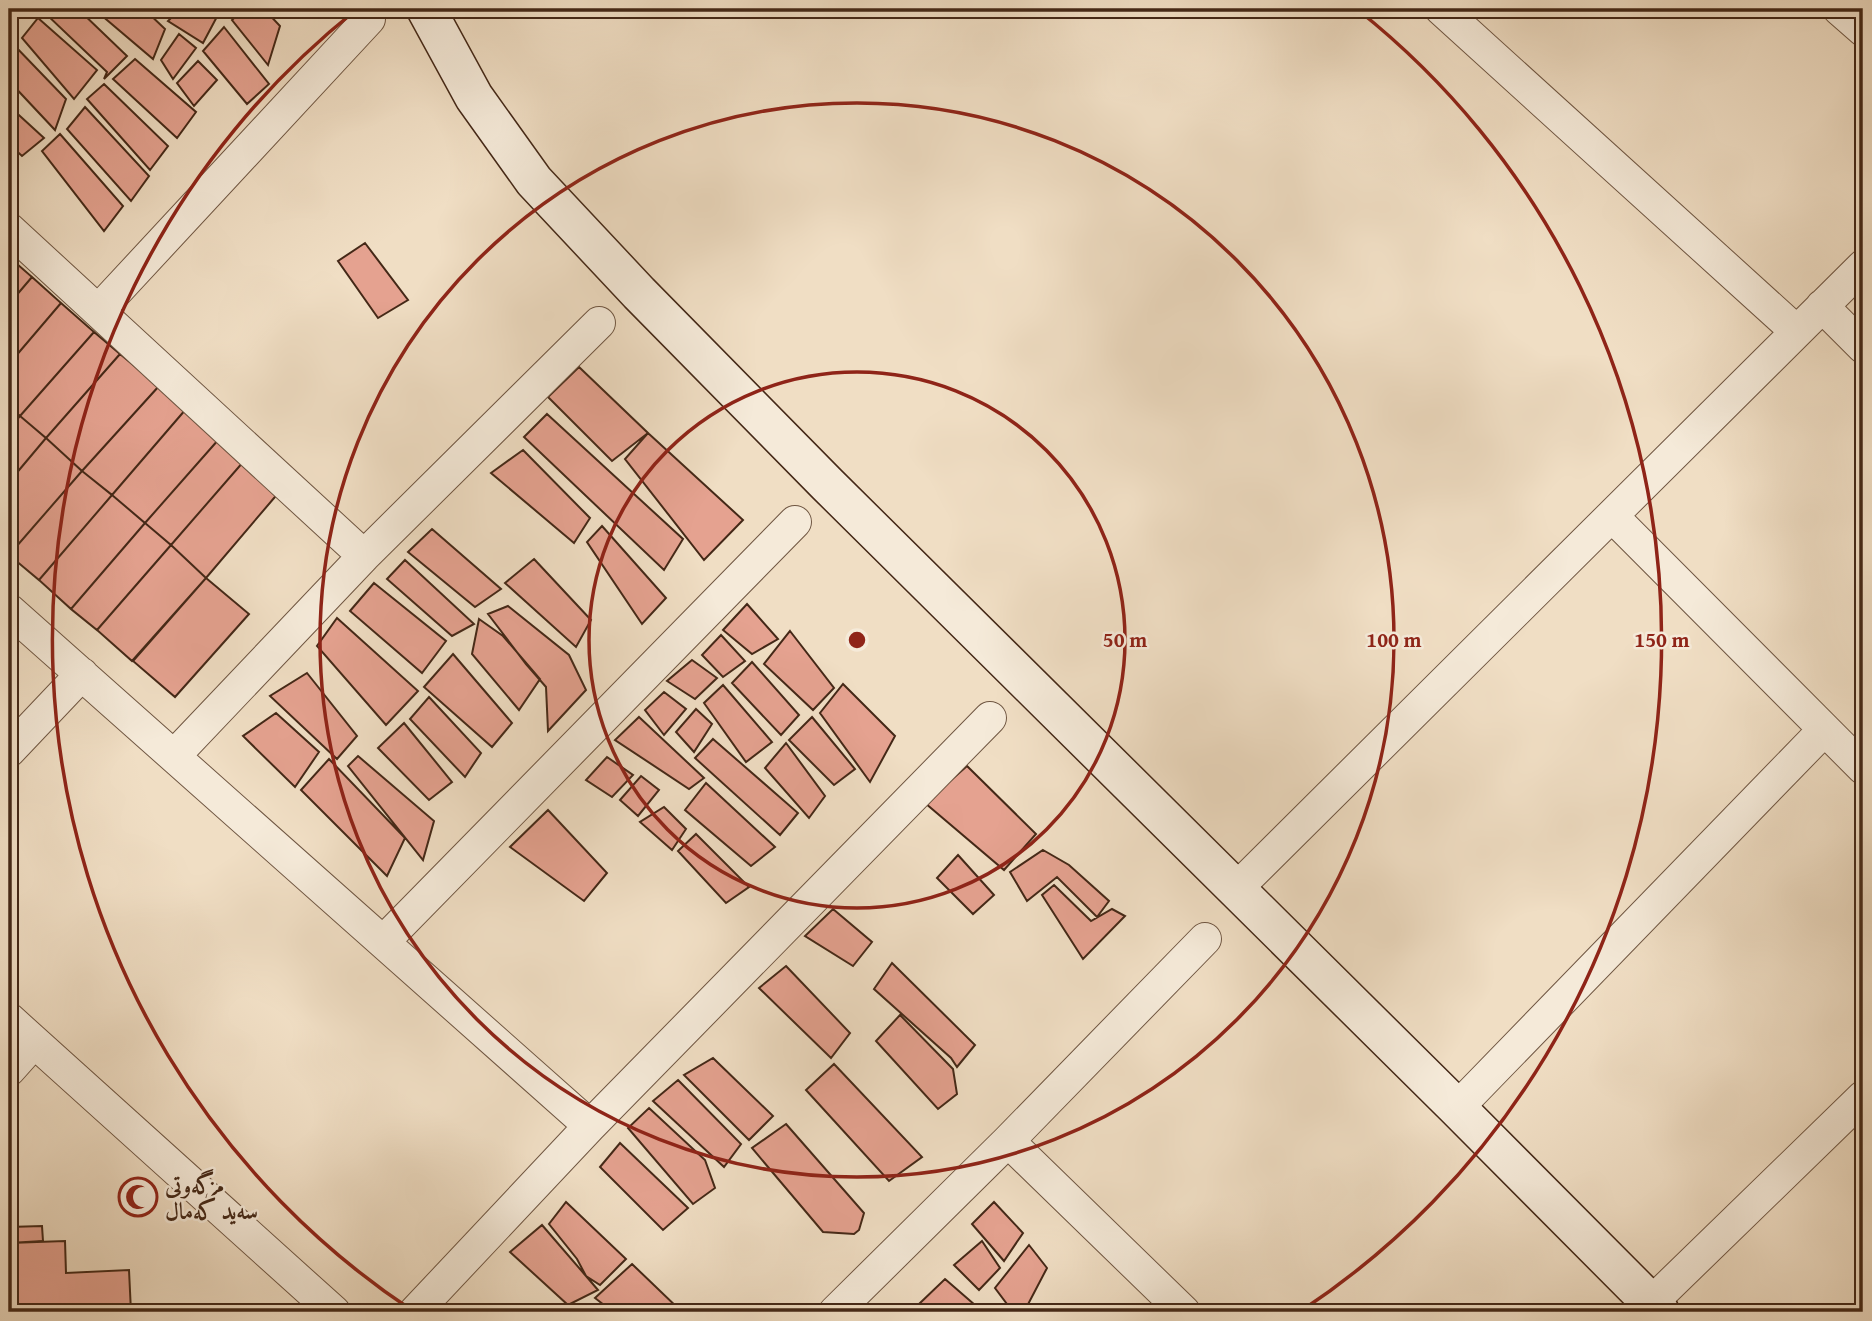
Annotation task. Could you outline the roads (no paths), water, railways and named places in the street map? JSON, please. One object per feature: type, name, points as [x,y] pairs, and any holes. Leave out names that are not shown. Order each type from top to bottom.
[{"type":"street","points":[[426,9],[474,97],[534,181],[639,293],[827,484],[1655,1308],[1863,1097]]},
{"type":"street","points":[[1441,9],[1796,331]]},
{"type":"street","points":[[1839,9],[1863,30]]},
{"type":"street","points":[[98,311],[369,19]]},
{"type":"street","points":[[9,229],[363,556]]},
{"type":"street","points":[[1236,889],[1863,266]]},
{"type":"street","points":[[1822,306],[1863,347]]},
{"type":"street","points":[[174,756],[363,556],[599,323]]},
{"type":"street","points":[[1612,516],[1863,768]]},
{"type":"street","points":[[383,942],[795,522]]},
{"type":"street","points":[[9,610],[590,1126]]},
{"type":"street","points":[[9,751],[82,674]]},
{"type":"street","points":[[415,1312],[590,1126],[989,718]]},
{"type":"street","points":[[1457,1108],[1824,730]]},
{"type":"street","points":[[835,1312],[1205,939]]},
{"type":"street","points":[[9,1019],[334,1312]]},
{"type":"street","points":[[9,1070],[34,1042]]},
{"type":"street","points":[[1007,1141],[1184,1312]]},
{"type":"place","name":"مزگەوتی سەید کەمال","points":[[138,1197]]}]
